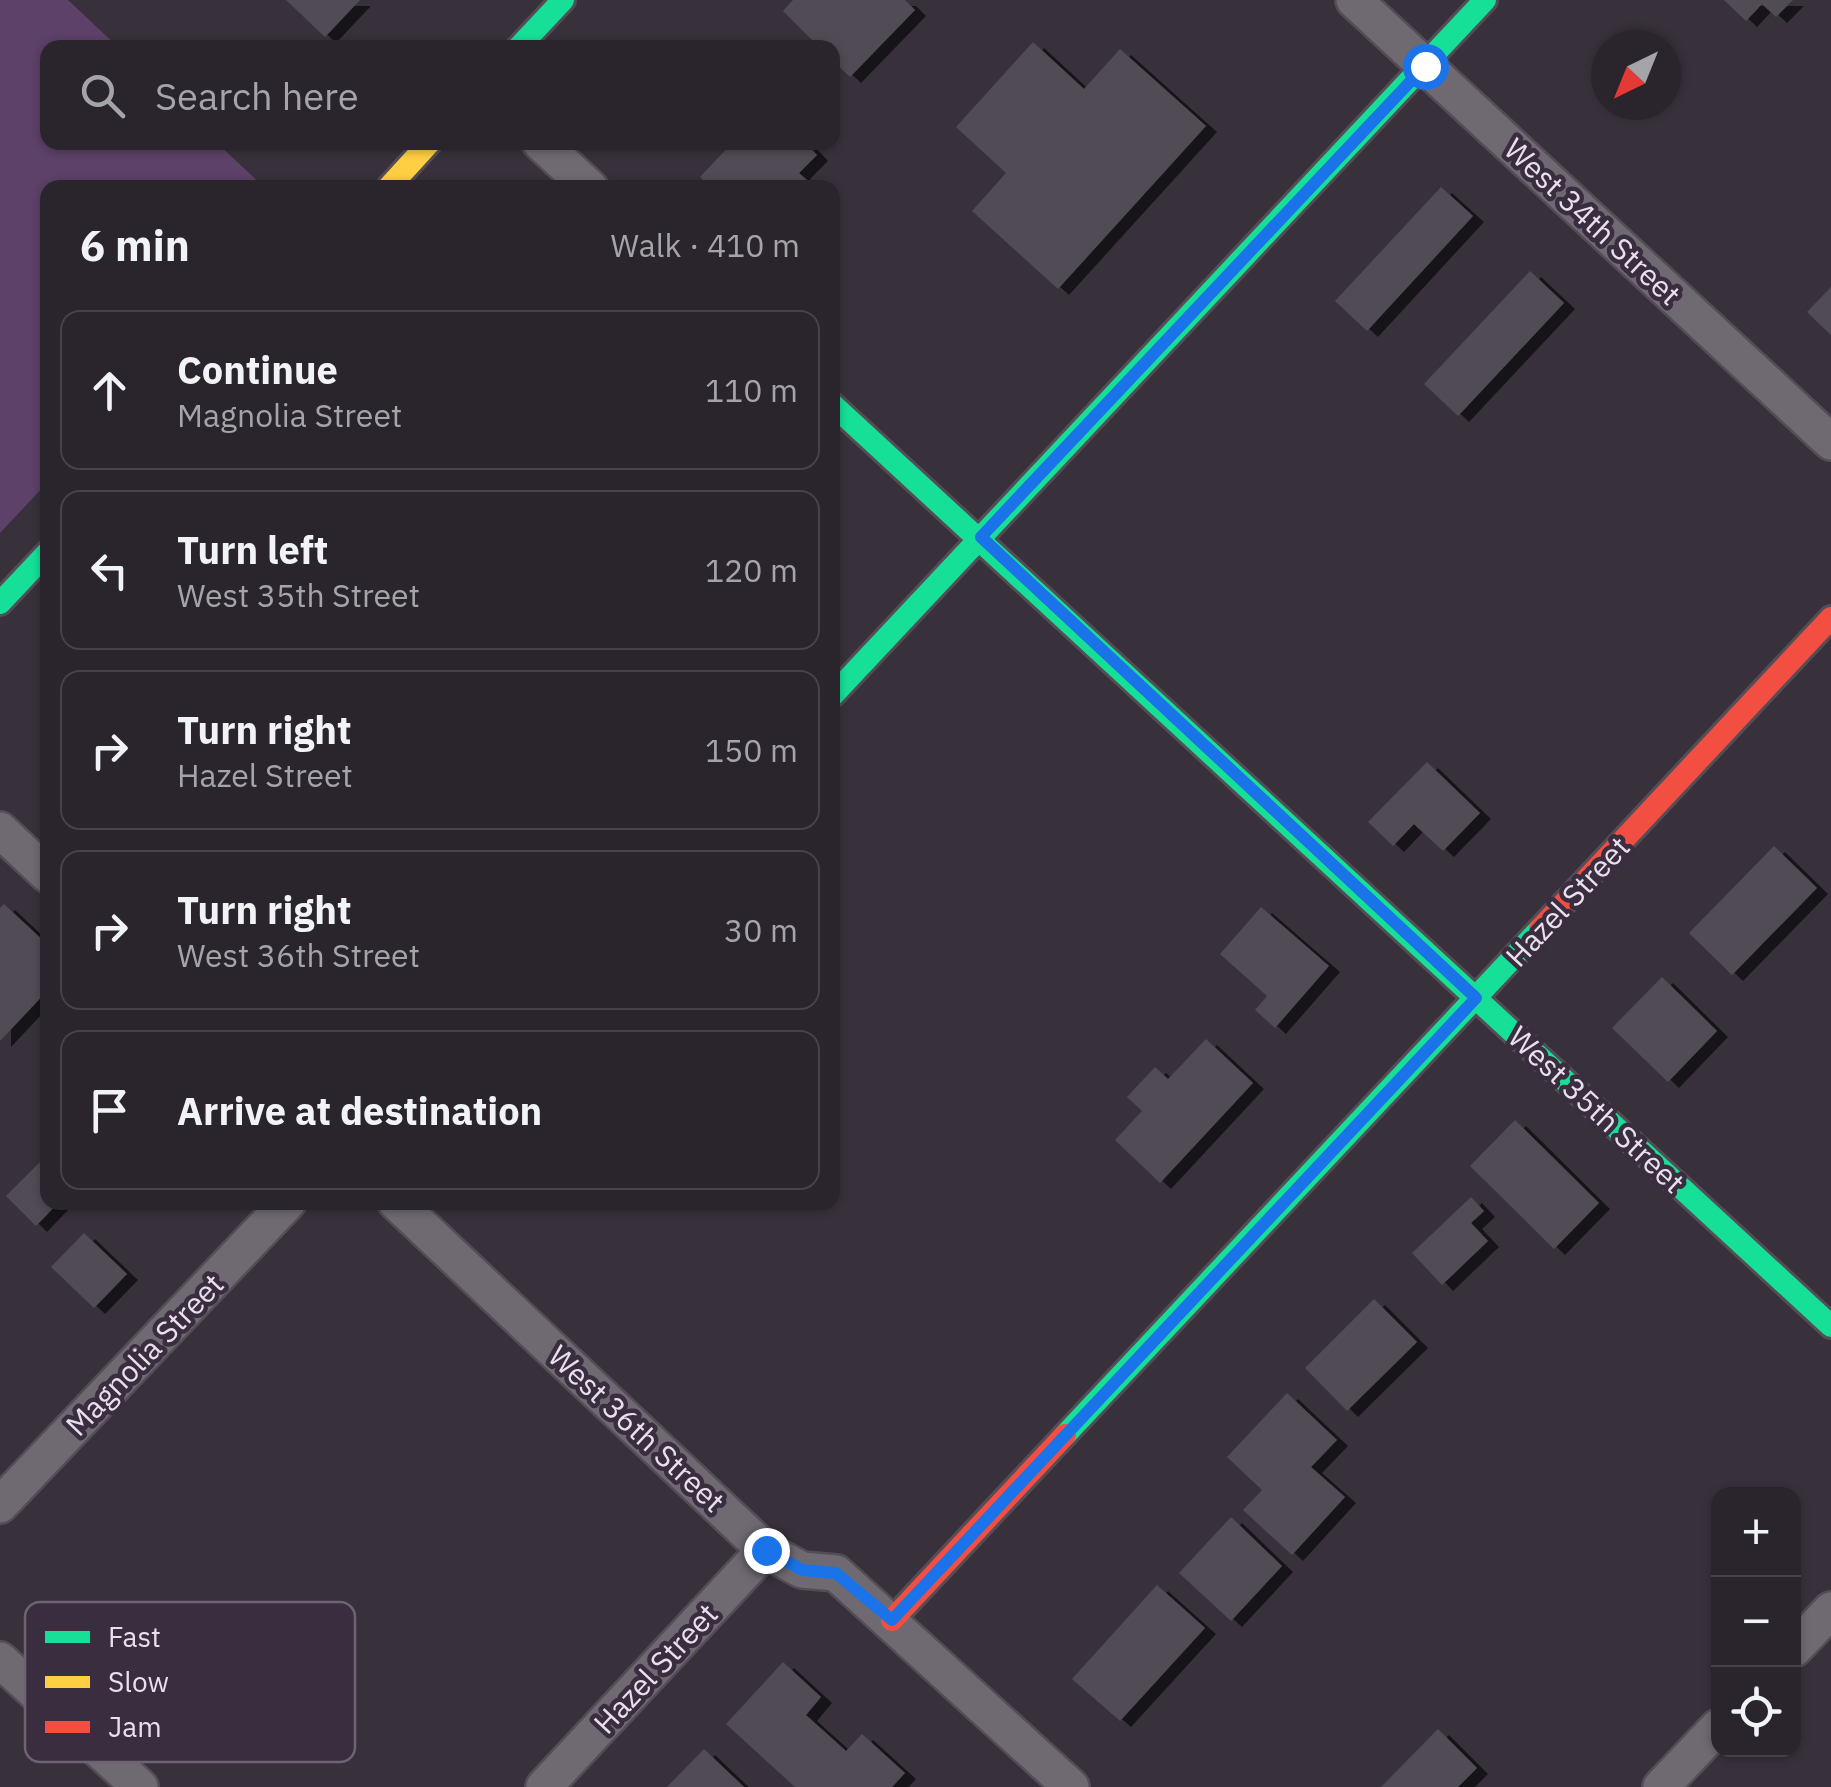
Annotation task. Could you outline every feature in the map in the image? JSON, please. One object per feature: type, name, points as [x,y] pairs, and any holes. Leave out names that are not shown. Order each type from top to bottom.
[{"type":"street","points":[[525,40],[562,0]]},
{"type":"street","name":"West 34th Street","points":[[1354,0],[1831,442]]},
{"type":"street","points":[[840,687],[1485,0]]},
{"type":"street","points":[[395,180],[423,150]]},
{"type":"street","points":[[549,150],[581,180]]},
{"type":"street","name":"West 35th Street","points":[[840,411],[981,537],[1831,1326]]},
{"type":"street","points":[[0,603],[40,560]]},
{"type":"street","name":"Hazel Street","points":[[892,1620],[1831,618]]},
{"type":"street","points":[[0,830],[40,868]]},
{"type":"street","name":"Magnolia Street","points":[[0,1505],[280,1210]]},
{"type":"street","name":"West 36th Street","points":[[405,1210],[766,1550],[802,1570],[836,1573],[892,1620],[1070,1787]]},
{"type":"street","name":"Hazel Street","points":[[544,1787],[766,1550]]},
{"type":"street","points":[[1801,1642],[1831,1610]]},
{"type":"street","points":[[0,1660],[25,1683]]},
{"type":"street","points":[[1661,1787],[1711,1734]]},
{"type":"street","points":[[112,1762],[140,1787]]},
{"type":"shaded area","points":[[0,0],[68,0],[111,40],[40,40],[40,150],[224,150],[257,180],[40,180],[40,490],[0,533]]},
{"type":"building","points":[[286,0],[360,0],[325,37]]},
{"type":"building","points":[[793,0],[905,0],[915,10],[850,77],[840,68],[840,40],[812,40],[783,11]]},
{"type":"building","points":[[1724,0],[1793,0],[1776,17],[1762,4],[1746,21]]},
{"type":"building","points":[[1033,42],[1084,89],[1120,49],[1206,126],[1058,289],[972,211],[1006,173],[956,127]]},
{"type":"building","points":[[725,150],[812,150],[817,155],[799,173],[807,180],[700,177]]},
{"type":"building","points":[[1441,187],[1473,216],[1367,331],[1335,301]]},
{"type":"building","points":[[1530,271],[1564,303],[1458,416],[1424,384]]},
{"type":"building","points":[[1831,287],[1831,335],[1807,312]]},
{"type":"building","points":[[1427,762],[1480,813],[1443,851],[1414,824],[1393,846],[1368,822]]},
{"type":"building","points":[[1774,846],[1817,888],[1732,975],[1689,933]]},
{"type":"building","points":[[4,904],[40,938],[40,998],[0,1041],[0,908]]},
{"type":"building","points":[[1261,907],[1329,966],[1275,1028],[1255,1010],[1267,996],[1220,954]]},
{"type":"building","points":[[1662,977],[1717,1031],[1668,1082],[1612,1028]]},
{"type":"building","points":[[1206,1039],[1253,1083],[1160,1183],[1115,1140],[1142,1111],[1127,1097],[1155,1067],[1168,1079]]},
{"type":"building","points":[[1515,1120],[1599,1203],[1554,1249],[1470,1166]]},
{"type":"building","points":[[40,1162],[40,1210],[51,1210],[36,1226],[6,1196]]},
{"type":"building","points":[[1471,1197],[1484,1211],[1471,1223],[1488,1241],[1442,1285],[1412,1253]]},
{"type":"building","points":[[84,1233],[127,1274],[94,1308],[51,1267]]},
{"type":"building","points":[[1374,1299],[1417,1342],[1347,1411],[1305,1368]]},
{"type":"building","points":[[1287,1393],[1337,1440],[1311,1467],[1345,1497],[1292,1555],[1243,1510],[1262,1490],[1227,1457]]},
{"type":"building","points":[[1231,1517],[1282,1566],[1231,1621],[1179,1573]]},
{"type":"building","points":[[1157,1585],[1205,1628],[1120,1721],[1072,1679]]},
{"type":"building","points":[[783,1662],[821,1697],[806,1715],[846,1751],[862,1734],[905,1773],[892,1787],[795,1787],[726,1724]]},
{"type":"building","points":[[1438,1729],[1477,1768],[1458,1787],[1381,1787]]},
{"type":"building","points":[[704,1749],[744,1787],[667,1787]]},
{"type":"traffic: fast","points":[[526,40],[563,0]]},
{"type":"traffic: fast","points":[[840,687],[1485,0]]},
{"type":"traffic: fast","points":[[840,411],[1831,1326]]},
{"type":"traffic: fast","points":[[0,603],[40,560]]},
{"type":"traffic: fast","points":[[1065,1435],[1540,929]]},
{"type":"traffic: slow","points":[[395,180],[423,150]]},
{"type":"traffic: jam","points":[[1540,929],[1831,618]]},
{"type":"traffic: jam","points":[[892,1620],[1065,1435]]},
{"type":"route","points":[[766,1550],[802,1570],[836,1573],[892,1620],[1476,998],[981,537],[1425,66]]}]
